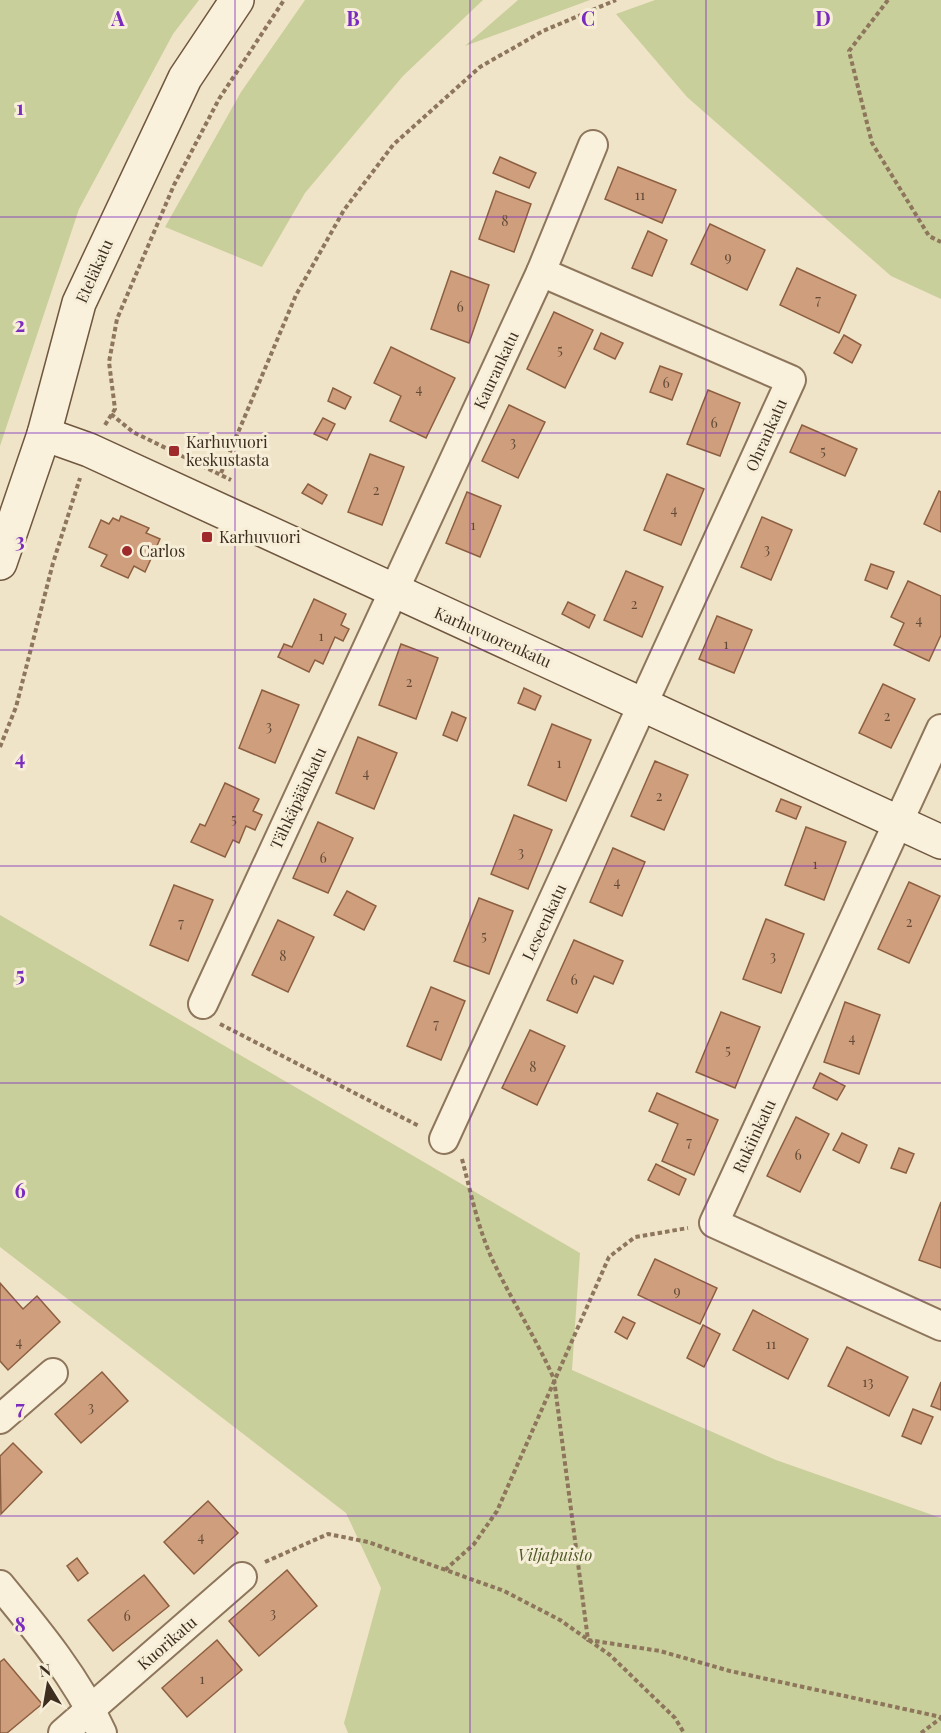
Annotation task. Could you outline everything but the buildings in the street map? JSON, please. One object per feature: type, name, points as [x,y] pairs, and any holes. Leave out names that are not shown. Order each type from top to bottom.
[{"type":"street","name":"Eteläkatu","points":[[0,563],[44,434],[79,303],[185,78],[237,0]]},
{"type":"street","name":"Kaurankatu","points":[[393,592],[541,272],[593,145]]},
{"type":"street","name":"Ohrankatu","points":[[541,272],[791,380],[644,705]]},
{"type":"street","name":"Karhuvuorenkatu","points":[[44,434],[89,450],[393,592],[941,842]]},
{"type":"street","name":"Tähkäpäänkatu","points":[[203,1004],[393,592]]},
{"type":"street","name":"Leseenkatu","points":[[444,1139],[644,705]]},
{"type":"street","name":"Rukiinkatu","points":[[714,1223],[941,729]]},
{"type":"street","points":[[714,1223],[941,1326]]},
{"type":"street","points":[[0,1419],[53,1373]]},
{"type":"street","name":"Kuorikatu","points":[[63,1733],[97,1721],[242,1577]]},
{"type":"street","points":[[0,1585],[43,1637],[97,1721]]},
{"type":"path","points":[[0,747],[16,707],[53,563],[89,450],[115,409],[109,362],[117,319],[174,184],[219,99],[284,0]]},
{"type":"path","points":[[221,473],[296,295],[344,210],[393,145],[480,67],[543,31],[616,0]]},
{"type":"path","points":[[888,0],[849,51],[872,142],[929,236],[941,242]]},
{"type":"path","points":[[203,1004],[213,1020],[444,1139],[462,1156],[475,1209],[492,1260],[539,1343],[554,1379],[588,1640]]},
{"type":"path","points":[[445,1570],[474,1544],[497,1511],[609,1257],[635,1237],[714,1223]]},
{"type":"path","points":[[242,1577],[276,1555],[328,1534],[368,1542],[504,1592],[560,1620],[610,1655],[667,1710],[684,1733]]},
{"type":"path","points":[[588,1640],[660,1651],[730,1671],[941,1717]]},
{"type":"path","points":[[921,1733],[941,1717]]},
{"type":"green space","points":[[0,0],[199,0],[173,34],[79,209],[0,446]]},
{"type":"green space","points":[[305,0],[483,0],[403,76],[305,193],[262,267],[165,227],[241,92]]},
{"type":"green space","points":[[518,0],[590,0],[465,46]]},
{"type":"green space","points":[[655,0],[941,0],[941,299],[891,276],[687,97],[616,14]]},
{"type":"green space","name":"Viljapuisto","points":[[0,915],[580,1253],[572,1370],[776,1460],[941,1518],[941,1733],[348,1733],[344,1723],[381,1588],[346,1513],[0,1247]]},
{"type":"place","name":"Karhuvuori keskustasta","points":[[174,451]]},
{"type":"place","name":"Karhuvuori","points":[[207,537]]},
{"type":"place","name":"Carlos","points":[[127,551]]}]
